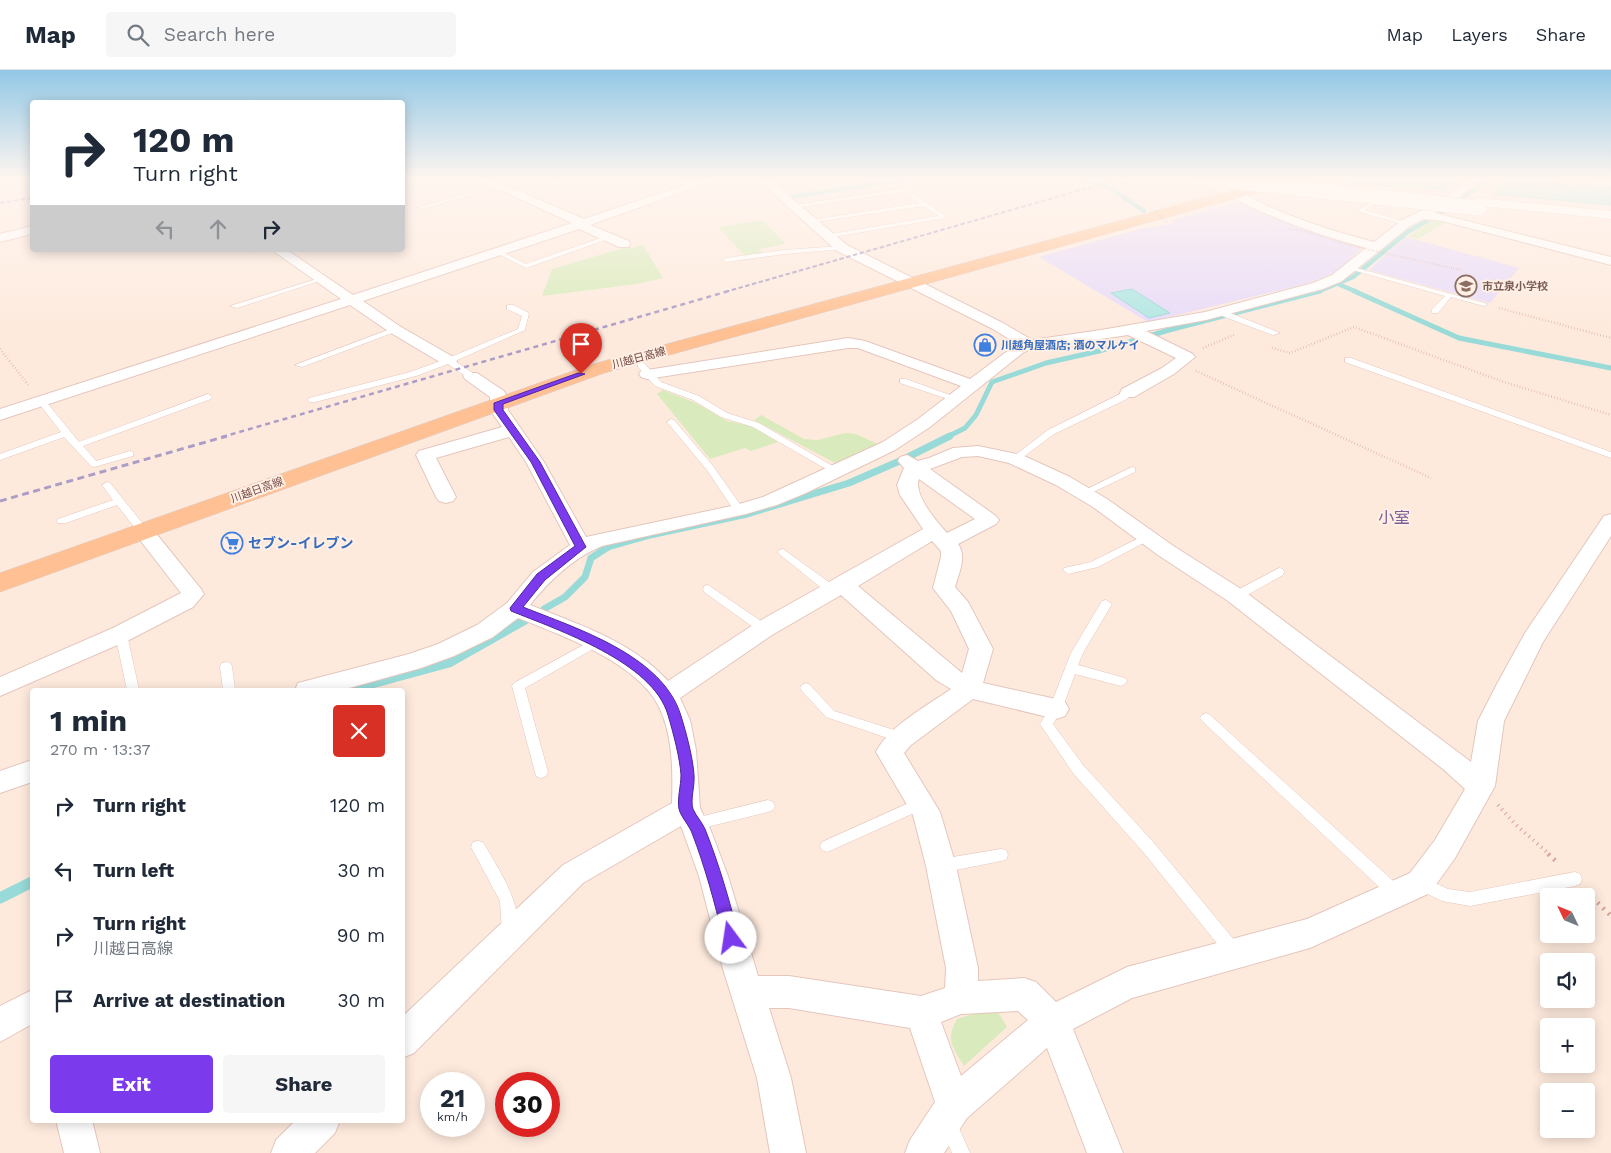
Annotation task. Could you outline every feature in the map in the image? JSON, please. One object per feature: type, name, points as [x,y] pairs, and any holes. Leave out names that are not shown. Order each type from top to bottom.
[{"type":"main road","name":"川越日高線","points":[[0,583],[597,369],[1112,229]]},
{"type":"street","points":[[0,415],[568,229]]},
{"type":"street","points":[[591,229],[624,244]]},
{"type":"street","points":[[818,229],[842,248],[998,326],[1029,345]]},
{"type":"street","points":[[1317,229],[1376,247]]},
{"type":"street","points":[[962,998],[962,968],[941,866],[926,812],[889,752],[902,738],[969,689],[981,649],[960,607],[944,588],[952,558],[951,549],[939,536],[910,495],[902,457],[924,422],[1019,349],[1029,345],[1227,315],[1360,271],[1376,247],[1399,229]]},
{"type":"street","points":[[1496,229],[1611,261]]},
{"type":"street","points":[[0,238],[30,230]]},
{"type":"street","points":[[281,252],[353,299],[396,330],[449,361]]},
{"type":"street","points":[[1128,394],[1187,357],[1131,330]]},
{"type":"street","points":[[644,370],[848,343],[860,344],[972,385]]},
{"type":"street","points":[[471,376],[498,395],[499,410],[536,462],[581,547]]},
{"type":"street","points":[[446,497],[425,455],[513,430]]},
{"type":"street","points":[[315,688],[413,662],[446,650],[485,631],[515,608],[541,577],[581,547],[596,541],[739,510],[770,501],[836,471],[902,457],[934,463],[959,452],[978,451],[1015,458],[1063,481],[1100,503],[1147,537],[1236,596],[1452,761],[1481,786]]},
{"type":"street","points":[[666,696],[764,629],[838,588],[939,536],[989,520],[902,457]]},
{"type":"street","points":[[923,1153],[950,1111],[1053,1021],[1127,983],[1310,933],[1409,888],[1445,849],[1481,786],[1490,722],[1533,639],[1611,520]]},
{"type":"street","points":[[0,686],[121,634],[185,602],[193,594],[143,531]]},
{"type":"street","points":[[838,588],[946,674],[969,689],[1056,709]]},
{"type":"street","points":[[515,608],[596,642],[629,661],[654,682],[666,696],[674,714],[687,774],[690,817],[722,903],[740,974],[774,1078],[788,1153]]},
{"type":"street","points":[[0,782],[30,773]]},
{"type":"street","points":[[405,1038],[573,874],[690,817]]},
{"type":"street","points":[[747,992],[789,992],[921,1013],[962,998],[1024,994],[1053,1021],[1105,1153]]},
{"type":"street","points":[[0,1025],[30,1007]]},
{"type":"street","points":[[921,1013],[950,1111]]},
{"type":"street","points":[[75,1123],[82,1153]]},
{"type":"street","points":[[289,1153],[319,1123]]},
{"type":"lane","points":[[827,236],[873,229]]},
{"type":"lane","points":[[498,252],[526,266],[609,237]]},
{"type":"lane","points":[[726,260],[785,252],[842,248]]},
{"type":"lane","points":[[1360,271],[1484,304]]},
{"type":"lane","points":[[234,306],[322,279]]},
{"type":"lane","points":[[1435,311],[1449,295]]},
{"type":"lane","points":[[312,400],[413,374],[449,361],[521,330],[526,315],[510,307]]},
{"type":"lane","points":[[1227,315],[1276,333]]},
{"type":"lane","points":[[299,365],[396,330]]},
{"type":"lane","points":[[1348,360],[1611,455]]},
{"type":"lane","points":[[449,361],[471,376]]},
{"type":"lane","points":[[644,370],[658,384],[696,398],[724,415],[756,425],[836,471]]},
{"type":"lane","points":[[903,381],[954,398]]},
{"type":"lane","points":[[1015,458],[1051,432],[1128,394]]},
{"type":"lane","points":[[78,445],[208,398]]},
{"type":"lane","points":[[41,401],[94,464],[130,454]]},
{"type":"lane","points":[[672,422],[710,468],[739,510]]},
{"type":"lane","points":[[0,456],[66,433]]},
{"type":"lane","points":[[1082,494],[1132,470]]},
{"type":"lane","points":[[107,485],[143,531]]},
{"type":"lane","points":[[62,521],[119,501]]},
{"type":"lane","points":[[1068,570],[1094,565],[1147,537]]},
{"type":"lane","points":[[783,552],[838,588]]},
{"type":"lane","points":[[1236,596],[1279,572]]},
{"type":"lane","points":[[708,589],[764,629]]},
{"type":"lane","points":[[1106,604],[1077,653],[1056,709],[1046,724],[1078,769],[1149,848],[1235,953]]},
{"type":"lane","points":[[121,634],[133,688]]},
{"type":"lane","points":[[541,772],[518,686],[596,642]]},
{"type":"lane","points":[[226,666],[228,688]]},
{"type":"lane","points":[[1071,668],[1121,681]]},
{"type":"lane","points":[[806,688],[830,714],[902,738]]},
{"type":"lane","points":[[1206,718],[1409,888],[1447,896],[1470,898],[1575,879]]},
{"type":"lane","points":[[827,846],[920,804]]},
{"type":"lane","points":[[690,817],[768,806]]},
{"type":"lane","points":[[478,847],[507,900],[511,936]]},
{"type":"lane","points":[[941,866],[1001,855]]},
{"type":"lane","points":[[950,1111],[961,1153]]},
{"type":"path","points":[[1289,229],[1292,231],[1300,230],[1349,245],[1463,270]]},
{"type":"path","points":[[1484,304],[1611,338]]},
{"type":"path","points":[[0,349],[41,401]]},
{"type":"path","points":[[1180,363],[1432,478]]},
{"type":"path","points":[[1481,786],[1516,824],[1575,879],[1611,916]]},
{"type":"shaded area","points":[[1141,229],[1306,229],[1363,246],[1342,267],[1329,275],[1305,284],[1148,322],[1039,257]]},
{"type":"shaded area","name":"市立泉小学校","points":[[1406,237],[1519,268],[1490,303],[1369,270]]},
{"type":"green space","points":[[719,229],[771,229],[786,244],[759,249],[763,253],[745,256]]},
{"type":"green space","points":[[1418,229],[1436,229],[1418,239],[1408,237]]},
{"type":"green space","points":[[643,245],[663,278],[637,284],[542,296],[552,269],[627,247],[629,249]]},
{"type":"green space","points":[[663,390],[696,403],[727,421],[747,425],[778,442],[751,451],[745,448],[710,459],[657,394]]},
{"type":"green space","points":[[761,415],[804,439],[818,440],[845,433],[856,434],[878,444],[837,464],[754,420]]},
{"type":"green space","points":[[995,1007],[1007,1027],[964,1066],[952,1043],[951,1033],[953,1026],[957,1019]]},
{"type":"water","points":[[1132,289],[1170,313],[1149,318],[1111,293]]},
{"type":"waterway","points":[[1318,291],[1353,277],[1413,229]]},
{"type":"waterway","points":[[1338,284],[1357,292]]},
{"type":"waterway","points":[[947,437],[965,428],[976,415],[992,382],[1046,363],[1099,351],[1169,330],[1318,291]]},
{"type":"waterway","points":[[1354,291],[1459,338],[1611,368]]},
{"type":"waterway","points":[[544,609],[565,597],[585,577],[591,558],[608,547],[650,535],[747,514],[849,483],[902,460],[950,436]]},
{"type":"waterway","points":[[357,688],[449,663],[525,620],[523,621]]},
{"type":"waterway","points":[[0,898],[30,883]]},
{"type":"railway","points":[[725,292],[947,229]]},
{"type":"railway","points":[[222,437],[729,291]]},
{"type":"railway","points":[[0,501],[227,436]]},
{"type":"place","name":"市立泉小学校","points":[[1466,286]]},
{"type":"place","name":"川越角屋酒店; 酒のマルケイ","points":[[985,345]]},
{"type":"place","name":"セブン-イレブン","points":[[232,543]]},
{"type":"district","name":"小室","points":[[1394,517]]},
{"type":"route","points":[[581,374],[498,403],[499,410],[536,462],[581,547],[541,577],[515,608],[564,627],[596,642],[629,661],[654,682],[666,696],[674,714],[680,736],[687,774],[686,810],[698,829],[722,903],[731,938]]}]
